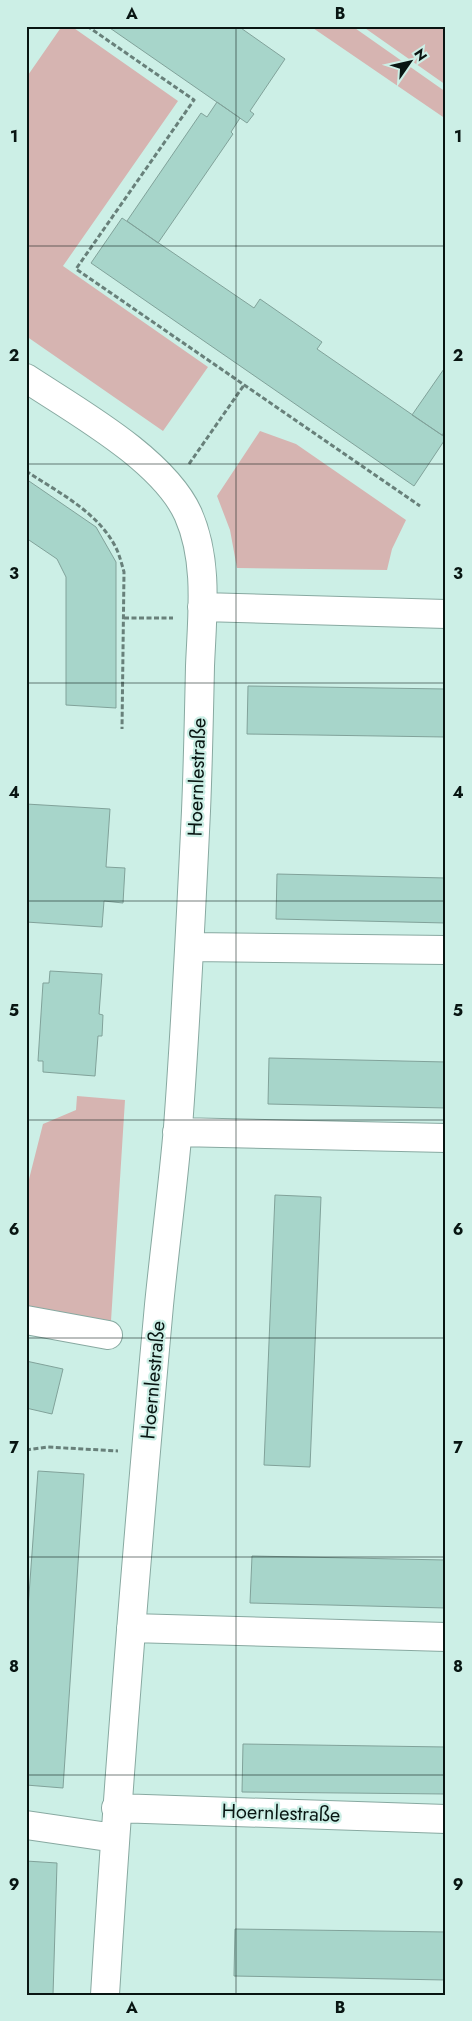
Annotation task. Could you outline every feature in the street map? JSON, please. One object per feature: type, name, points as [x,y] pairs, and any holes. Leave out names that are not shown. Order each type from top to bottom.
[{"type":"street","name":"Hoernlestraße","points":[[26,378],[130,448],[172,488],[187,513],[198,546],[202,607],[190,947],[177,1132],[159,1301],[116,1808],[105,1995]]},
{"type":"street","points":[[202,607],[446,614]]},
{"type":"street","points":[[190,947],[446,950]]},
{"type":"street","points":[[177,1132],[446,1138]]},
{"type":"street","points":[[26,1320],[108,1335]]},
{"type":"street","points":[[131,1628],[446,1637]]},
{"type":"street","name":"Hoernlestraße","points":[[116,1808],[446,1819]]},
{"type":"street","points":[[26,1825],[115,1838]]},
{"type":"path","points":[[87,26],[194,100],[76,269],[420,506]]},
{"type":"path","points":[[189,464],[244,385]]},
{"type":"path","points":[[26,471],[90,514],[106,530],[118,551],[124,572],[122,729]]},
{"type":"path","points":[[124,618],[174,618]]},
{"type":"path","points":[[26,1450],[48,1447],[120,1451]]},
{"type":"shaded area","points":[[62,26],[71,26],[178,101],[63,266],[208,367],[163,431],[26,336],[26,78]]},
{"type":"shaded area","points":[[310,26],[352,26],[446,92],[446,119]]},
{"type":"shaded area","points":[[362,26],[446,26],[446,85]]},
{"type":"shaded area","points":[[260,431],[296,444],[406,520],[392,549],[387,570],[237,568],[230,530],[217,496]]},
{"type":"shaded area","points":[[77,1096],[125,1100],[111,1321],[26,1306],[26,1191],[43,1124],[76,1110]]},
{"type":"building","points":[[107,26],[238,26],[285,59],[250,111],[254,114],[247,123]]},
{"type":"building","points":[[217,102],[240,118],[231,132],[233,134],[158,243],[127,221],[201,113],[207,117]]},
{"type":"building","points":[[122,218],[254,308],[260,299],[322,342],[317,349],[446,438],[414,486],[91,263]]},
{"type":"building","points":[[446,366],[446,430],[442,435],[412,415]]},
{"type":"building","points":[[26,479],[96,527],[116,562],[116,708],[66,705],[66,577],[57,559],[26,538]]},
{"type":"building","points":[[248,686],[446,689],[446,737],[247,734]]},
{"type":"building","points":[[26,804],[110,809],[106,867],[125,868],[123,903],[104,901],[102,927],[26,922]]},
{"type":"building","points":[[277,874],[446,878],[446,923],[276,919]]},
{"type":"building","points":[[50,971],[102,974],[99,1014],[103,1015],[102,1036],[98,1036],[95,1076],[43,1072],[43,1061],[38,1061],[43,983],[49,983]]},
{"type":"building","points":[[269,1058],[446,1062],[446,1108],[268,1104]]},
{"type":"building","points":[[275,1195],[321,1197],[310,1467],[264,1465]]},
{"type":"building","points":[[26,1361],[63,1369],[52,1414],[26,1408]]},
{"type":"building","points":[[38,1471],[84,1474],[63,1788],[26,1785],[26,1636]]},
{"type":"building","points":[[252,1556],[446,1560],[446,1608],[250,1603]]},
{"type":"building","points":[[243,1744],[446,1747],[446,1794],[242,1792]]},
{"type":"building","points":[[26,1861],[57,1863],[53,1995],[26,1995]]},
{"type":"building","points":[[235,1929],[446,1932],[446,1980],[234,1976]]}]
